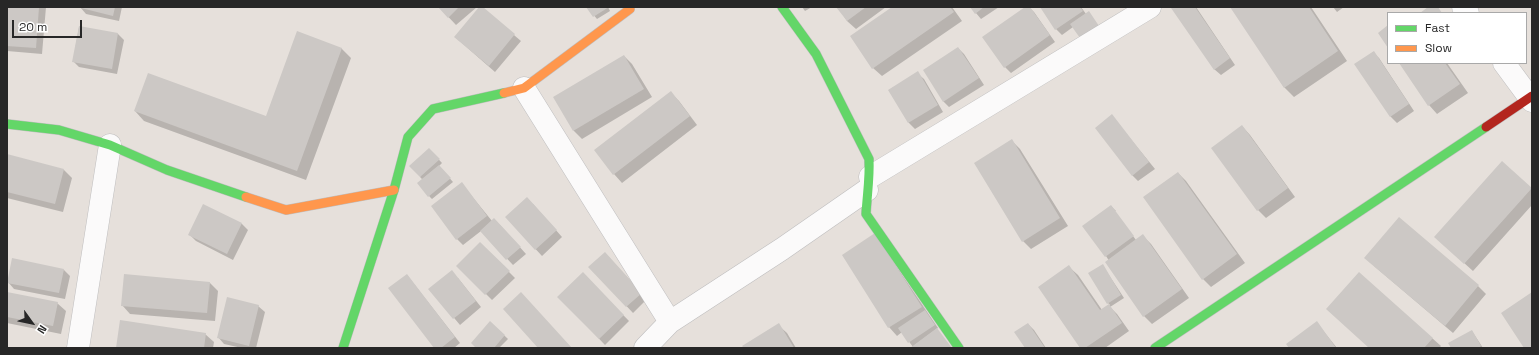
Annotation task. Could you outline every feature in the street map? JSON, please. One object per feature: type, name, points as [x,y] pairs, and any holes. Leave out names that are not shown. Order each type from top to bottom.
[{"type":"street","points":[[782,7],[816,54],[869,159],[866,214],[959,348]]},
{"type":"street","points":[[645,348],[670,322],[782,249],[868,184],[1150,7]]},
{"type":"street","points":[[343,348],[394,190],[408,137],[433,109],[524,88],[630,8]]},
{"type":"street","points":[[1155,348],[1531,98],[1505,64]]},
{"type":"street","points":[[524,88],[670,322]]},
{"type":"street","points":[[7,124],[59,130],[110,145],[167,170],[286,210],[394,190]]},
{"type":"street","points":[[78,348],[110,145]]},
{"type":"building","points":[[7,7],[39,7],[36,48],[7,46]]},
{"type":"building","points":[[77,7],[115,7],[113,16]]},
{"type":"building","points":[[438,7],[459,7],[448,18]]},
{"type":"building","points":[[479,7],[483,7],[515,34],[489,66],[454,37]]},
{"type":"building","points":[[586,7],[609,7],[593,17]]},
{"type":"building","points":[[836,7],[866,7],[847,21]]},
{"type":"building","points":[[892,7],[950,7],[954,12],[872,69],[850,36]]},
{"type":"building","points":[[970,7],[984,7],[975,14]]},
{"type":"building","points":[[1025,7],[1030,7],[1050,35],[1004,68],[982,37]]},
{"type":"building","points":[[1040,7],[1080,7],[1083,11],[1055,30]]},
{"type":"building","points":[[1195,7],[1230,58],[1214,70],[1171,8]]},
{"type":"building","points":[[1230,7],[1309,7],[1338,51],[1284,88]]},
{"type":"building","points":[[1428,7],[1438,7],[1441,12],[1421,12]]},
{"type":"building","points":[[1089,11],[1099,26],[1080,38],[1070,24]]},
{"type":"building","points":[[79,26],[118,33],[112,69],[72,62]]},
{"type":"building","points":[[1387,26],[1387,46],[1378,33]]},
{"type":"building","points":[[297,31],[342,48],[297,171],[134,111],[148,73],[266,116]]},
{"type":"building","points":[[958,47],[979,78],[943,102],[923,70]]},
{"type":"building","points":[[1374,51],[1409,104],[1390,117],[1354,64]]},
{"type":"building","points":[[624,55],[644,89],[573,131],[553,97]]},
{"type":"building","points":[[1400,64],[1446,64],[1460,84],[1428,106]]},
{"type":"building","points":[[918,71],[938,105],[908,123],[888,90]]},
{"type":"building","points":[[671,91],[690,116],[613,175],[594,150]]},
{"type":"building","points":[[1112,114],[1149,162],[1132,176],[1095,128]]},
{"type":"building","points":[[1242,125],[1288,188],[1257,211],[1211,148]]},
{"type":"building","points":[[1012,139],[1060,218],[1022,242],[974,163]]},
{"type":"building","points":[[429,148],[440,159],[420,177],[409,166]]},
{"type":"building","points":[[7,154],[64,169],[55,204],[7,192]]},
{"type":"building","points":[[1502,161],[1532,188],[1464,264],[1434,237]]},
{"type":"building","points":[[439,165],[451,178],[428,197],[417,183]]},
{"type":"building","points":[[1178,172],[1237,254],[1202,280],[1143,197]]},
{"type":"building","points":[[462,182],[487,216],[456,240],[431,206]]},
{"type":"building","points":[[527,197],[557,230],[535,250],[505,217]]},
{"type":"building","points":[[203,204],[242,223],[227,254],[188,235]]},
{"type":"building","points":[[1111,205],[1134,236],[1105,257],[1082,226]]},
{"type":"building","points":[[1399,217],[1479,285],[1445,326],[1364,258]]},
{"type":"building","points":[[494,218],[521,247],[506,260],[480,231]]},
{"type":"building","points":[[875,233],[922,307],[888,328],[842,255]]},
{"type":"building","points":[[1143,234],[1182,289],[1143,317],[1105,262]]},
{"type":"building","points":[[480,242],[510,271],[485,295],[456,266]]},
{"type":"building","points":[[605,252],[642,293],[626,307],[588,267]]},
{"type":"building","points":[[12,258],[64,269],[59,293],[7,283]]},
{"type":"building","points":[[1103,264],[1121,295],[1107,304],[1088,273]]},
{"type":"building","points":[[1069,265],[1100,310],[1109,304],[1122,323],[1085,348],[1080,348],[1038,287]]},
{"type":"building","points":[[452,270],[476,301],[453,319],[428,289]]},
{"type":"building","points":[[583,272],[624,315],[599,339],[557,297]]},
{"type":"building","points":[[1359,272],[1433,338],[1424,348],[1369,348],[1326,309]]},
{"type":"building","points":[[124,274],[210,282],[207,313],[121,306]]},
{"type":"building","points":[[407,274],[455,337],[441,348],[434,348],[388,288]]},
{"type":"building","points":[[7,292],[58,302],[53,326],[7,317]]},
{"type":"building","points":[[521,292],[572,348],[538,348],[503,309]]},
{"type":"building","points":[[1532,292],[1532,348],[1524,348],[1501,313]]},
{"type":"building","points":[[227,297],[259,305],[249,346],[217,338]]},
{"type":"building","points":[[925,310],[935,325],[908,343],[898,328]]},
{"type":"building","points":[[120,320],[206,333],[204,348],[116,348]]},
{"type":"building","points":[[490,321],[505,335],[494,348],[476,348],[471,343]]},
{"type":"building","points":[[1317,321],[1336,348],[1289,348],[1286,344]]},
{"type":"building","points":[[779,323],[794,348],[744,348],[742,346]]},
{"type":"building","points":[[1028,323],[1045,348],[1025,348],[1014,332]]},
{"type":"building","points":[[937,328],[952,348],[910,348]]},
{"type":"building","points":[[1472,330],[1481,346],[1478,348],[1451,348],[1448,343]]},
{"type":"traffic: fast","points":[[782,7],[816,54],[869,159],[866,214],[959,348]]},
{"type":"traffic: fast","points":[[343,348],[394,190],[408,137],[433,109],[504,93]]},
{"type":"traffic: fast","points":[[7,124],[59,130],[110,145],[167,170],[246,197]]},
{"type":"traffic: fast","points":[[1155,348],[1486,127]]},
{"type":"traffic: slow","points":[[504,93],[524,88],[630,9]]},
{"type":"traffic: slow","points":[[246,197],[286,210],[394,190]]},
{"type":"traffic: jam","points":[[1486,127],[1532,96]]}]
